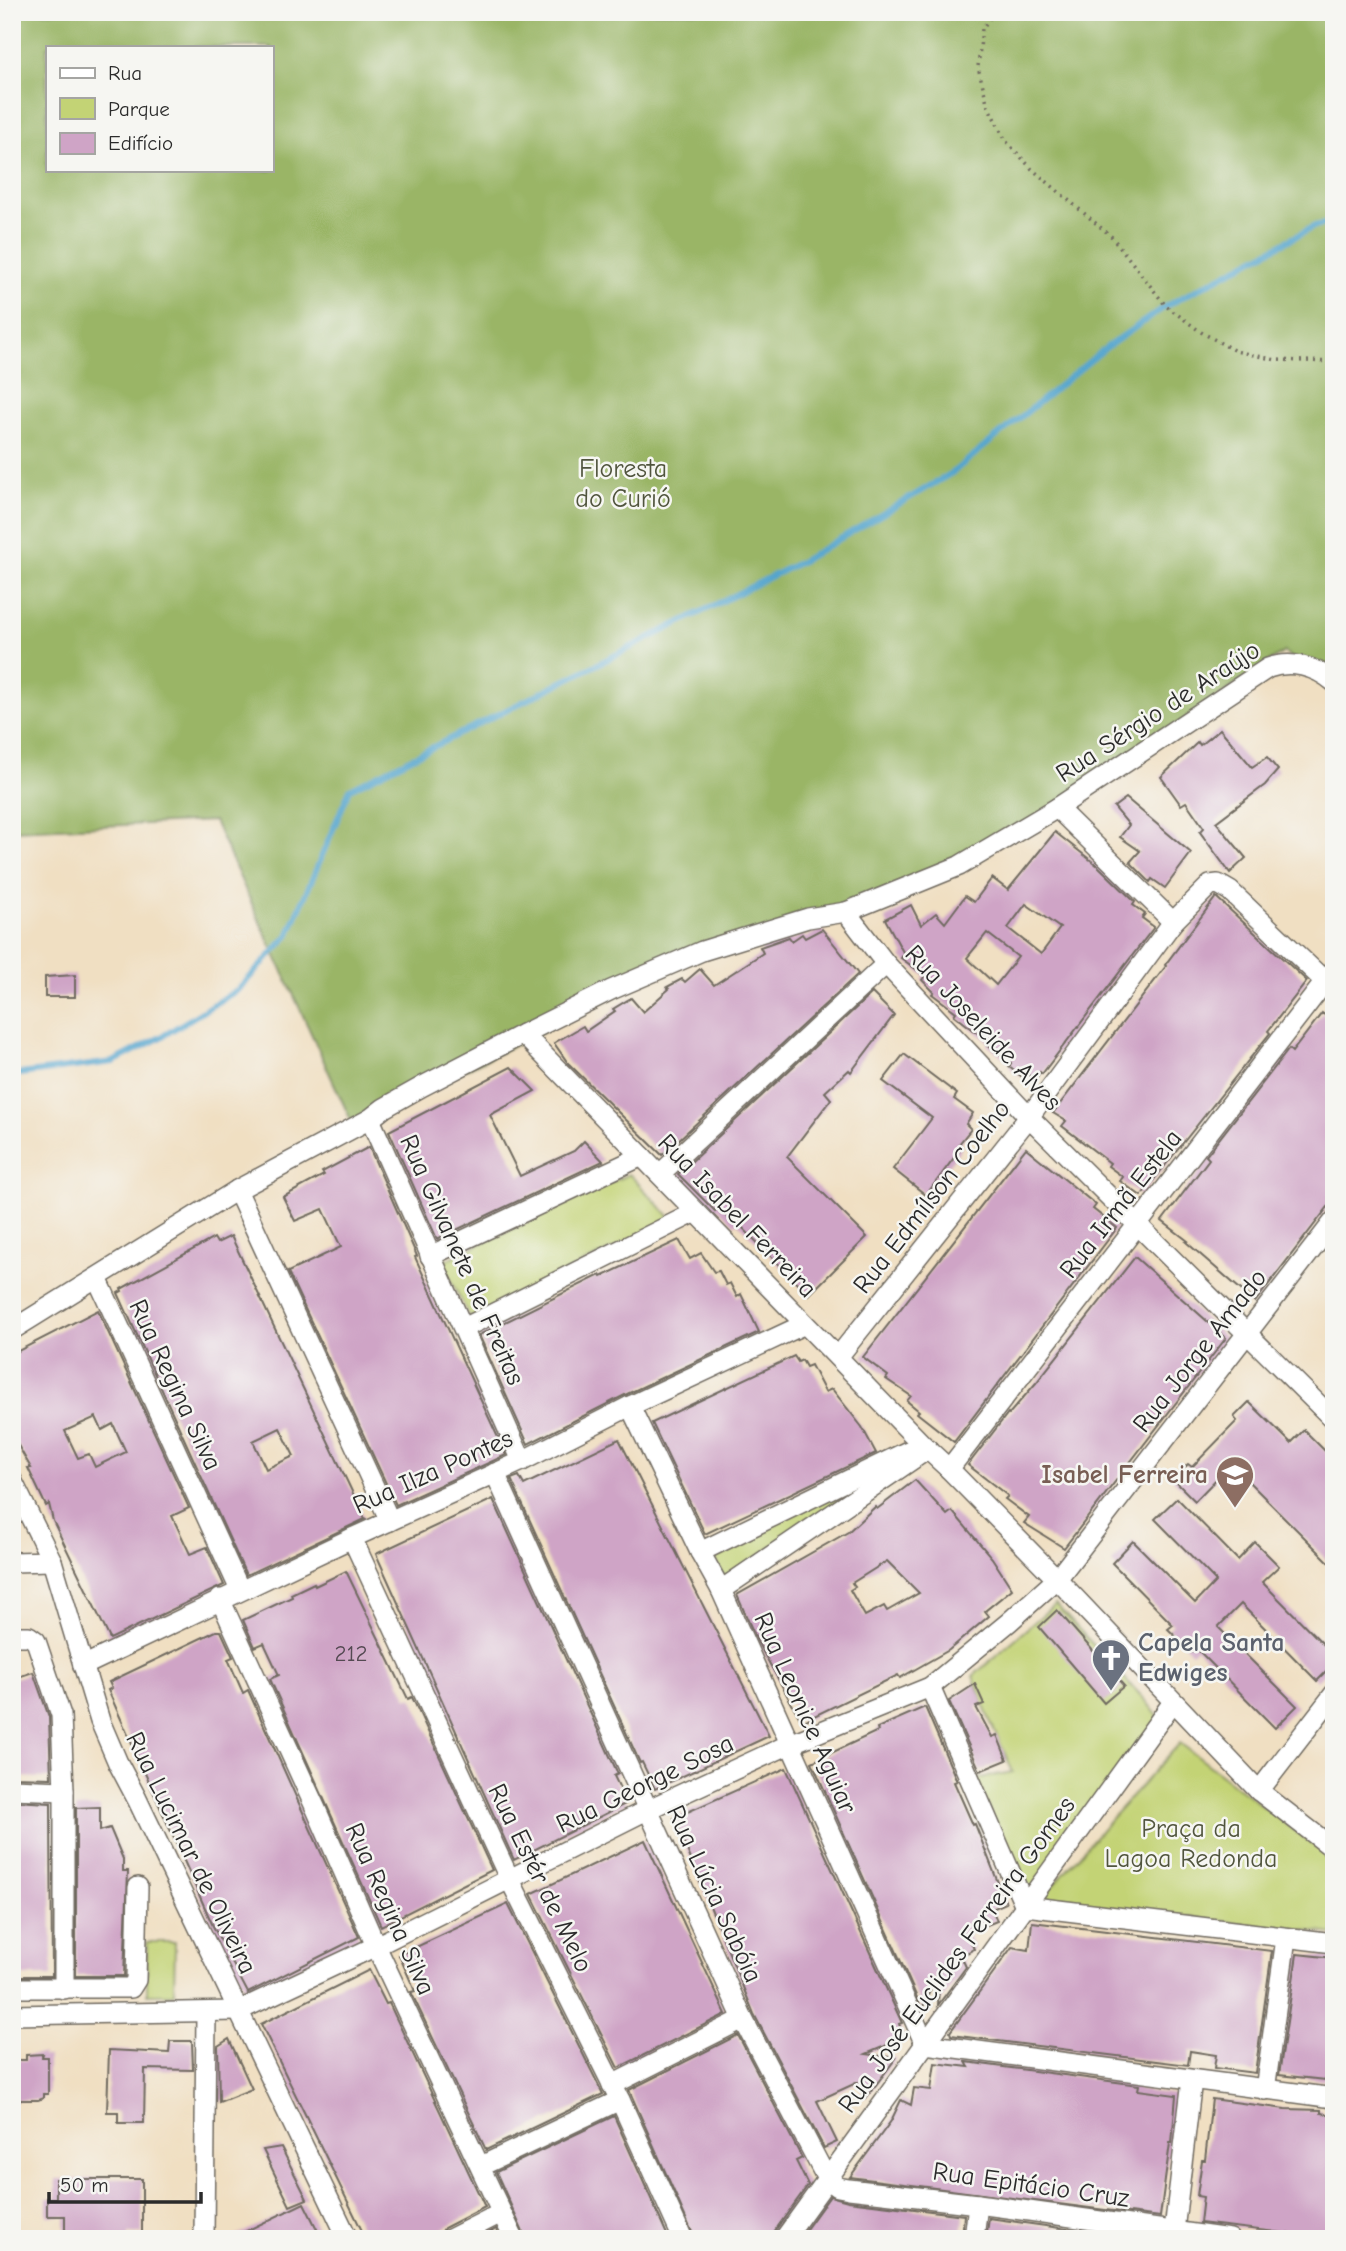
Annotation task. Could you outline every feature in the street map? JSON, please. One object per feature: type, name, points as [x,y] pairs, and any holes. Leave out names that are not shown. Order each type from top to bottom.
[{"type":"street","name":"Rua Sérgio de Araújo","points":[[846,912],[959,866],[1057,808],[1268,668],[1293,663],[1331,679]]},
{"type":"street","points":[[1057,808],[1173,922]]},
{"type":"street","name":"Rua Edmílson Coelho","points":[[838,1357],[1029,1117],[1173,922],[1210,885],[1217,884],[1230,891],[1257,918],[1331,980]]},
{"type":"street","points":[[12,1330],[237,1190],[370,1119],[413,1091],[523,1034],[611,990],[702,951],[808,918],[846,912]]},
{"type":"street","name":"Rua Joseleide Alves","points":[[846,912],[886,964],[1029,1117],[1334,1420]]},
{"type":"street","points":[[660,1174],[886,964]]},
{"type":"street","name":"Rua Irmã Estela","points":[[949,1469],[1331,980]]},
{"type":"street","name":"Rua Isabel Ferreira","points":[[523,1034],[1057,1579],[1259,1791],[1334,1849]]},
{"type":"street","name":"Rua Gilvanete de Freitas","points":[[370,1119],[522,1461]]},
{"type":"street","points":[[430,1256],[642,1156]]},
{"type":"street","points":[[237,1190],[390,1521]]},
{"type":"street","points":[[464,1328],[696,1212]]},
{"type":"street","name":"Rua Jorge Amado","points":[[1057,1579],[1334,1222]]},
{"type":"street","name":"Rua Regina Silva","points":[[97,1278],[240,1590]]},
{"type":"street","name":"Rua Ilza Pontes","points":[[83,1666],[240,1590],[522,1461],[630,1406],[805,1324]]},
{"type":"street","name":"Rua Leonice Aguiar","points":[[630,1406],[721,1590],[925,2044]]},
{"type":"street","points":[[700,1552],[925,1447]]},
{"type":"street","points":[[721,1590],[925,1447]]},
{"type":"street","name":"Rua Lúcia Sabóia","points":[[495,1473],[743,2019],[827,2179]]},
{"type":"street","name":"Rua Lucimar de Oliveira","points":[[12,1479],[52,1560],[100,1721],[118,1763],[348,2239]]},
{"type":"street","name":"Rua Estér de Melo","points":[[352,1538],[510,1880],[616,2093],[683,2239]]},
{"type":"street","points":[[12,1562],[52,1560]]},
{"type":"street","name":"Rua George Sosa","points":[[238,2011],[376,1946],[647,1810],[790,1744],[930,1687],[1057,1579]]},
{"type":"street","name":"Rua Regina Silva","points":[[220,1600],[376,1946],[514,2239]]},
{"type":"street","points":[[12,1636],[23,1635],[36,1641],[59,1705],[64,1791],[64,1989]]},
{"type":"street","points":[[930,1687],[1025,1906],[1334,1943]]},
{"type":"street","points":[[1259,1791],[1334,1694]]},
{"type":"street","name":"Rua José Euclides Ferreira Gomes","points":[[784,2239],[1173,1702]]},
{"type":"street","points":[[12,1789],[64,1791]]},
{"type":"street","points":[[12,1988],[131,1988],[135,1985],[138,1887]]},
{"type":"street","points":[[1265,2090],[1286,1938]]},
{"type":"street","points":[[12,2015],[238,2011]]},
{"type":"street","points":[[204,2239],[206,2013]]},
{"type":"street","points":[[481,2166],[616,2093],[743,2019]]},
{"type":"street","points":[[925,2044],[1334,2098]]},
{"type":"street","points":[[1173,2235],[1192,2080]]},
{"type":"street","name":"Rua Epitácio Cruz","points":[[827,2179],[832,2184],[849,2189],[978,2204],[1173,2235],[1230,2239]]},
{"type":"street","points":[[974,2239],[978,2204]]},
{"type":"street","points":[[450,2239],[502,2213]]},
{"type":"path","points":[[994,12],[982,29],[978,67],[988,106],[1006,141],[1032,169],[1112,237],[1166,306],[1202,332],[1235,351],[1276,360],[1334,362]]},
{"type":"green space","name":"Floresta do Curió","points":[[12,12],[1334,12],[1334,692],[1284,652],[1018,833],[832,926],[712,948],[353,1125],[214,821],[12,830]]},
{"type":"green space","points":[[629,1174],[673,1220],[470,1318],[442,1262]]},
{"type":"green space","points":[[892,1465],[725,1579],[712,1552]]},
{"type":"green space","points":[[1055,1604],[1146,1701],[1164,1724],[1027,1894],[975,1779],[1013,1772],[973,1676]]},
{"type":"green space","name":"Praça da Lagoa Redonda","points":[[1180,1743],[1334,1858],[1334,1934],[1041,1900]]},
{"type":"green space","points":[[147,1942],[175,1942],[174,1994],[147,1994]]},
{"type":"building","points":[[1220,729],[1252,767],[1267,757],[1278,770],[1265,785],[1216,822],[1246,858],[1230,873],[1200,832],[1204,828],[1186,802],[1181,805],[1161,777],[1198,742],[1200,745]]},
{"type":"building","points":[[1126,798],[1191,853],[1165,888],[1152,879],[1150,882],[1130,862],[1140,851],[1120,837],[1129,825],[1114,807]]},
{"type":"building","points":[[1055,832],[1098,866],[1135,902],[1133,905],[1145,914],[1142,918],[1154,927],[1035,1080],[1024,1072],[1021,1076],[1009,1067],[1011,1063],[987,1045],[989,1042],[932,994],[934,992],[922,980],[925,976],[901,958],[904,954],[885,919],[911,905],[921,925],[936,913],[945,923],[965,896],[974,902],[992,878],[1008,890]],"holes":[[[1026,904],[1060,928],[1041,954],[1008,928]],[[987,933],[1018,957],[996,985],[967,958]]]},
{"type":"building","points":[[1216,897],[1307,981],[1268,1031],[1270,1033],[1141,1196],[1120,1181],[1123,1177],[1108,1166],[1110,1163],[1062,1126],[1066,1121],[1053,1113]]},
{"type":"building","points":[[822,929],[858,974],[662,1155],[568,1063],[554,1043],[583,1026],[586,1031],[631,998],[643,1012],[669,989],[667,987],[682,979],[685,982],[700,969],[714,985],[763,953],[760,947],[789,937],[792,941],[802,934],[805,938]]},
{"type":"building","points":[[75,975],[75,997],[45,997],[45,977]]},
{"type":"building","points":[[872,993],[894,1015],[851,1072],[849,1070],[825,1092],[831,1099],[787,1157],[867,1237],[809,1295],[737,1222],[735,1225],[718,1208],[715,1211],[678,1174]]},
{"type":"building","points":[[1322,1013],[1334,1022],[1334,1199],[1255,1302],[1162,1221],[1209,1159],[1206,1156],[1289,1049],[1292,1052]]},
{"type":"building","points":[[904,1054],[957,1094],[954,1099],[973,1113],[966,1124],[971,1129],[959,1144],[962,1147],[926,1195],[893,1169],[932,1118],[883,1081]]},
{"type":"building","points":[[511,1067],[535,1091],[490,1115],[520,1176],[574,1151],[584,1141],[603,1161],[437,1239],[389,1131]]},
{"type":"building","points":[[369,1147],[417,1256],[415,1257],[506,1455],[396,1505],[288,1272],[341,1247],[323,1209],[295,1221],[283,1197]]},
{"type":"building","points":[[1026,1148],[1096,1205],[1093,1209],[1117,1228],[954,1442],[917,1413],[919,1411],[907,1401],[911,1396],[886,1379],[888,1376],[863,1357]]},
{"type":"building","points":[[231,1236],[365,1519],[246,1575],[118,1293],[214,1238],[217,1243]],"holes":[[[280,1428],[294,1456],[266,1469],[253,1441]]]},
{"type":"building","points":[[679,1240],[690,1259],[701,1253],[714,1272],[719,1271],[726,1285],[730,1283],[737,1297],[741,1294],[759,1332],[528,1444],[479,1335],[600,1275],[601,1277]]},
{"type":"building","points":[[1135,1257],[1226,1338],[1064,1548],[1024,1523],[1029,1517],[1005,1499],[1008,1496],[968,1465]]},
{"type":"building","points":[[98,1310],[189,1508],[172,1516],[190,1554],[207,1547],[224,1585],[110,1639],[53,1521],[49,1504],[46,1506],[28,1468],[31,1468],[12,1435],[12,1354]],"holes":[[[96,1417],[102,1430],[113,1424],[126,1452],[95,1467],[89,1454],[78,1458],[65,1431]]]},
{"type":"building","points":[[794,1356],[798,1362],[802,1360],[806,1367],[811,1365],[825,1392],[832,1389],[862,1427],[876,1453],[705,1534],[652,1423]]},
{"type":"building","points":[[1249,1402],[1291,1443],[1304,1430],[1334,1460],[1334,1567],[1231,1464],[1195,1501],[1173,1479],[1188,1464],[1192,1467],[1237,1421],[1234,1417]]},
{"type":"building","points":[[619,1439],[769,1736],[655,1789],[642,1762],[640,1763],[511,1479],[519,1476],[524,1485]]},
{"type":"building","points":[[915,1480],[947,1515],[952,1511],[992,1558],[1012,1589],[985,1611],[989,1616],[949,1650],[900,1678],[898,1675],[802,1722],[757,1641],[737,1595],[848,1532],[875,1507],[877,1509]],"holes":[[[887,1561],[919,1593],[887,1611],[884,1606],[865,1616],[850,1590],[855,1587],[852,1583]]]},
{"type":"building","points":[[1177,1498],[1238,1560],[1255,1542],[1279,1566],[1262,1582],[1334,1655],[1334,1664],[1317,1681],[1241,1604],[1218,1627],[1297,1706],[1275,1728],[1196,1648],[1192,1652],[1168,1629],[1173,1625],[1112,1563],[1133,1541],[1195,1603],[1216,1581],[1155,1519]]},
{"type":"building","points":[[493,1499],[618,1774],[614,1776],[627,1803],[514,1860],[376,1554]]},
{"type":"building","points":[[346,1571],[408,1699],[412,1697],[492,1870],[381,1926],[270,1679],[279,1675],[264,1643],[255,1647],[243,1620],[292,1597],[291,1594],[314,1583],[315,1586]]},
{"type":"building","points":[[1057,1610],[1124,1686],[1104,1703],[1039,1627]]},
{"type":"building","points":[[221,1631],[233,1657],[228,1659],[243,1693],[248,1690],[359,1937],[248,1993],[213,1926],[108,1690],[112,1688],[109,1682]]},
{"type":"building","points":[[33,1672],[49,1717],[51,1778],[12,1777],[12,1679]]},
{"type":"building","points":[[975,1684],[984,1704],[976,1707],[992,1737],[997,1735],[1007,1760],[980,1771],[949,1701]]},
{"type":"building","points":[[925,1707],[1006,1903],[992,1909],[997,1921],[967,1933],[974,1949],[961,1956],[966,1967],[938,2005],[940,1968],[922,2009],[812,1762],[878,1731],[877,1728]]},
{"type":"building","points":[[786,1768],[902,2023],[899,2024],[904,2038],[866,2054],[896,2058],[866,2098],[858,2082],[817,2101],[837,2142],[824,2148],[754,2014],[674,1818]]},
{"type":"building","points":[[12,1801],[51,1803],[52,1976],[12,1976]]},
{"type":"building","points":[[100,1807],[100,1831],[110,1828],[123,1859],[123,1871],[128,1871],[124,1976],[76,1976],[76,1808]]},
{"type":"building","points":[[645,1840],[726,2014],[618,2068],[531,1894]]},
{"type":"building","points":[[508,1904],[603,2094],[486,2150],[411,1992],[415,1991],[399,1955]]},
{"type":"building","points":[[1032,1922],[1272,1951],[1255,2073],[1214,2068],[1216,2055],[1190,2051],[1188,2065],[951,2035],[950,2032],[1012,1947],[1029,1950]]},
{"type":"building","points":[[1297,1954],[1334,1958],[1334,2081],[1279,2075]]},
{"type":"building","points":[[369,1970],[386,2004],[389,2003],[485,2207],[444,2228],[438,2239],[366,2239],[261,2024]]},
{"type":"building","points":[[738,2035],[802,2158],[796,2161],[808,2185],[774,2232],[772,2239],[695,2239],[629,2090]]},
{"type":"building","points":[[229,2039],[252,2089],[219,2102],[218,2046]]},
{"type":"building","points":[[170,2041],[192,2041],[193,2070],[145,2069],[144,2123],[118,2123],[118,2112],[107,2112],[109,2050],[169,2053]]},
{"type":"building","points":[[43,2054],[42,2057],[48,2057],[48,2094],[43,2094],[43,2098],[38,2100],[12,2100],[12,2060],[26,2060],[26,2055]]},
{"type":"building","points":[[966,2062],[1139,2085],[1138,2090],[1176,2095],[1172,2143],[1160,2217],[850,2177],[891,2121],[901,2100],[911,2105],[914,2088],[931,2090],[935,2063],[969,2067]]},
{"type":"building","points":[[1212,2099],[1285,2109],[1321,2110],[1321,2113],[1334,2115],[1334,2239],[1200,2223],[1203,2197],[1197,2196],[1202,2160],[1205,2160]]},
{"type":"building","points":[[614,2116],[669,2239],[526,2239],[496,2172]]},
{"type":"building","points":[[281,2147],[307,2199],[290,2206],[263,2150]]},
{"type":"building","points":[[56,2179],[142,2179],[142,2234],[128,2234],[128,2239],[76,2239],[76,2233],[65,2233],[65,2216],[47,2216],[47,2198],[56,2198]]},
{"type":"building","points":[[830,2196],[848,2201],[964,2215],[962,2239],[799,2239]]},
{"type":"building","points":[[304,2203],[322,2239],[230,2239]]},
{"type":"building","points":[[989,2218],[1139,2239],[986,2239]]},
{"type":"building","points":[[496,2229],[500,2239],[477,2239]]},
{"type":"waterway","points":[[12,1075],[113,1062],[161,1037],[239,989],[288,936],[350,789],[802,561],[952,473],[1107,347],[1166,306],[1315,226],[1334,222]]},
{"type":"place","name":"Isabel Ferreira","points":[[1235,1509]]},
{"type":"place","name":"Capela Santa Edwiges","points":[[1111,1692]]}]
